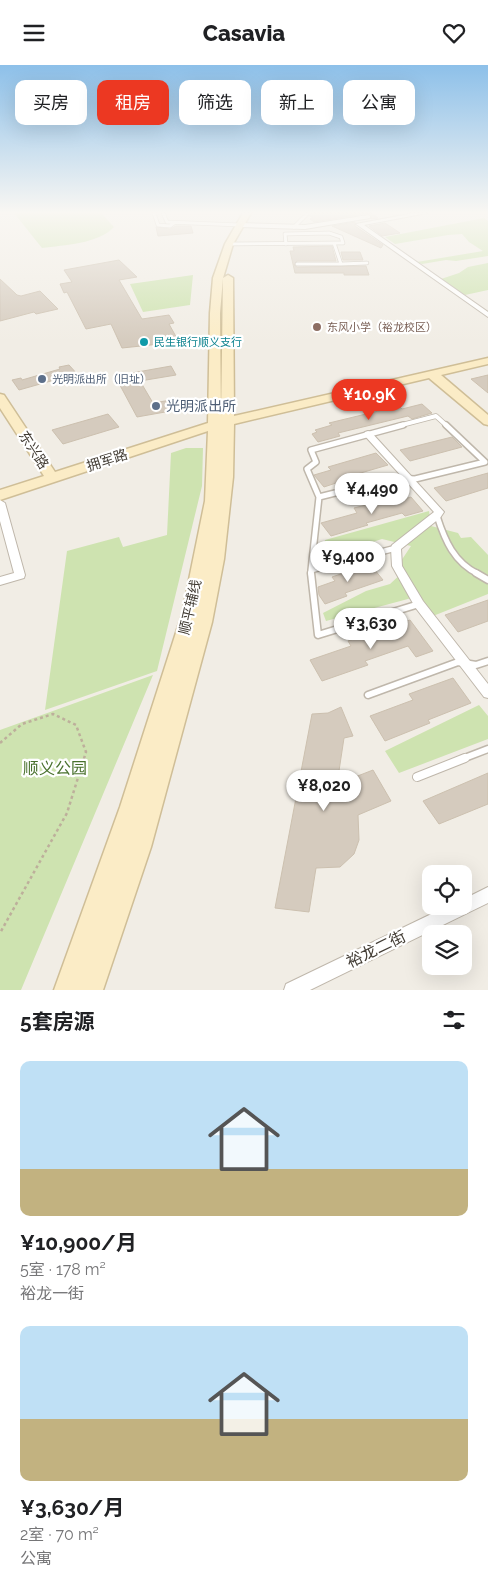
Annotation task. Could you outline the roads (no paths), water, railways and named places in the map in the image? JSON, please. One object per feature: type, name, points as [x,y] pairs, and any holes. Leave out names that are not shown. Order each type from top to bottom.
[{"type":"main road","name":"顺平辅线","points":[[90,990],[140,847],[203,622],[216,559],[226,477],[215,313],[218,278],[228,256]]},
{"type":"main road","name":"拥军路","points":[[0,495],[221,424],[488,361]]},
{"type":"main road","points":[[432,375],[488,421]]},
{"type":"main road","name":"东兴路","points":[[0,398],[52,478]]},
{"type":"main road","name":"顺平辅线","points":[[67,990],[131,807],[190,614],[212,501],[221,424]]},
{"type":"street","points":[[405,256],[488,315]]},
{"type":"street","points":[[368,435],[439,512],[437,516],[396,549],[397,566],[419,604],[488,693]]},
{"type":"street","points":[[0,503],[20,575],[0,581]]},
{"type":"street","name":"裕龙二街","points":[[292,990],[488,895]]},
{"type":"lane","points":[[338,256],[340,264]]},
{"type":"lane","points":[[296,264],[367,263]]},
{"type":"lane","points":[[319,497],[395,478],[415,479],[485,462],[436,416],[311,450],[316,462],[307,469],[319,497],[311,570],[318,635],[419,604]]},
{"type":"lane","points":[[437,516],[444,536],[456,556],[466,567],[488,580]]},
{"type":"lane","points":[[311,570],[396,549]]},
{"type":"lane","points":[[368,695],[458,662],[476,665],[488,661]]},
{"type":"lane","points":[[416,777],[488,749]]},
{"type":"place","name":"东风小学（裕龙校区）","points":[[317,327]]},
{"type":"place","name":"民生银行顺义支行","points":[[144,342]]},
{"type":"place","name":"光明派出所（旧址）","points":[[42,379]]},
{"type":"place","name":"光明派出所","points":[[156,406]]},
{"type":"park label","name":"顺义公园","points":[[55,768]]}]
